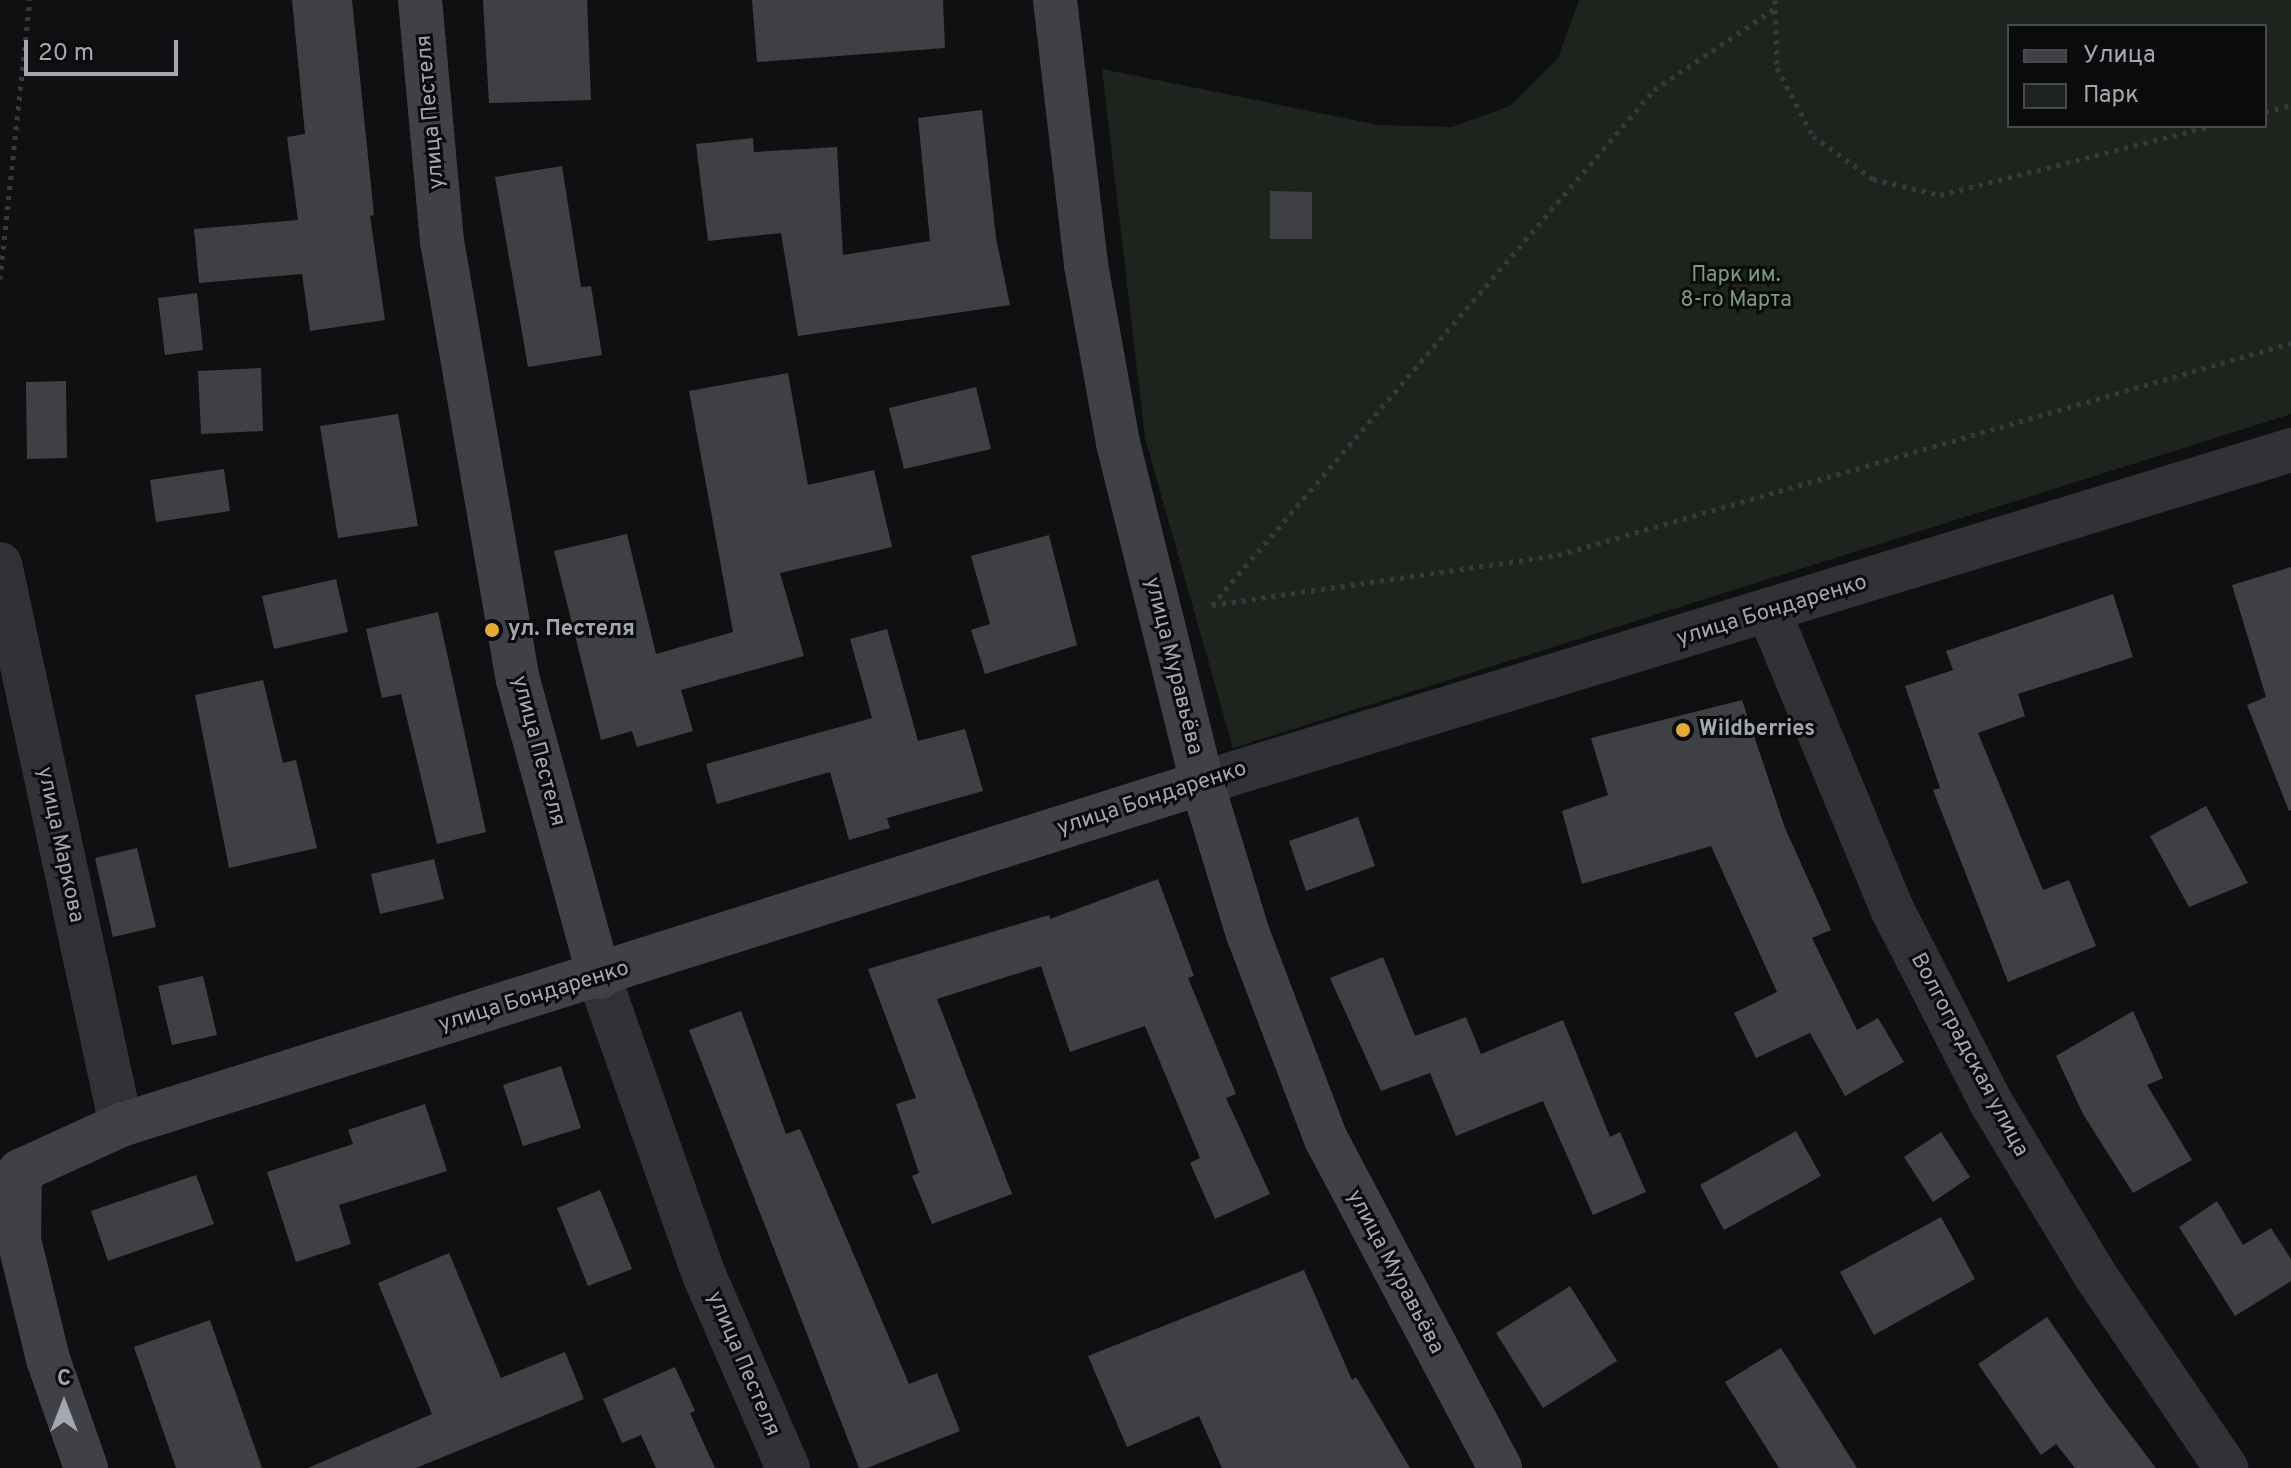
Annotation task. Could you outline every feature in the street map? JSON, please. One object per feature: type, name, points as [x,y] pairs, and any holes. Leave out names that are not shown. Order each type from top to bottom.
[{"type":"street","name":"улица Пестеля","points":[[420,0],[442,241],[518,680],[599,977],[704,1275],[788,1468]]},
{"type":"street","name":"улица Муравьёва","points":[[1055,0],[1078,206],[1118,443],[1202,783],[1248,934],[1326,1139],[1500,1468]]},
{"type":"street","name":"улица Бондаренко","points":[[86,1468],[48,1359],[19,1240],[20,1171],[121,1125],[599,977],[1202,783],[2291,450]]},
{"type":"street","name":"улица Маркова","points":[[0,564],[121,1125]]},
{"type":"street","name":"Волгоградская улица","points":[[1769,612],[1892,909],[1992,1104],[2097,1278],[2226,1468]]},
{"type":"path","points":[[0,279],[30,0]]},
{"type":"path","points":[[1775,0],[1777,68],[1813,136],[1873,179],[1940,195],[2202,128]]},
{"type":"path","points":[[1170,653],[1654,90],[1774,9]]},
{"type":"path","points":[[2267,111],[2291,105]]},
{"type":"path","points":[[1212,605],[1558,555],[2291,343]]},
{"type":"green space","name":"Парк им. 8-го Марта","points":[[1579,0],[2291,0],[2291,414],[1233,748],[1145,438],[1102,69],[1379,125],[1452,127],[1510,106],[1558,58]]},
{"type":"building","points":[[292,0],[352,0],[374,215],[370,216],[385,320],[310,331],[302,274],[199,283],[194,229],[298,220],[287,137],[305,134]]},
{"type":"building","points":[[483,0],[587,0],[591,100],[489,103]]},
{"type":"building","points":[[752,0],[943,0],[945,48],[757,62]]},
{"type":"building","points":[[982,110],[996,238],[1010,305],[798,336],[781,233],[708,241],[696,144],[753,138],[754,152],[837,147],[843,255],[930,241],[918,118]]},
{"type":"building","points":[[562,166],[581,287],[591,286],[602,355],[528,367],[495,177]]},
{"type":"building","points":[[1270,191],[1312,192],[1312,239],[1270,239]]},
{"type":"building","points":[[197,293],[203,350],[165,355],[158,298]]},
{"type":"building","points":[[261,368],[263,431],[201,434],[198,371]]},
{"type":"building","points":[[788,373],[808,485],[874,470],[892,547],[780,573],[804,656],[681,690],[693,731],[637,747],[632,731],[601,740],[554,551],[627,534],[656,654],[733,632],[689,391]]},
{"type":"building","points":[[66,381],[67,458],[27,459],[26,382]]},
{"type":"building","points":[[976,387],[991,449],[904,469],[889,408]]},
{"type":"building","points":[[398,414],[418,526],[338,538],[320,426]]},
{"type":"building","points":[[224,469],[230,511],[156,522],[150,480]]},
{"type":"building","points":[[1049,535],[1077,645],[985,674],[971,630],[990,624],[971,556]]},
{"type":"building","points":[[2291,567],[2289,811],[2247,705],[2266,697],[2232,585]]},
{"type":"building","points":[[336,579],[348,632],[274,649],[262,596]]},
{"type":"building","points":[[2113,594],[2133,657],[2018,694],[2025,716],[1978,733],[2043,890],[2069,880],[2096,946],[2008,982],[1933,790],[1940,788],[1905,686],[1953,670],[1946,651]]},
{"type":"building","points":[[438,612],[486,832],[437,844],[401,694],[382,698],[366,629]]},
{"type":"building","points":[[887,629],[918,741],[965,729],[983,791],[887,818],[890,828],[849,840],[830,772],[717,804],[706,764],[872,718],[850,639]]},
{"type":"building","points":[[263,680],[283,763],[296,760],[317,848],[229,868],[195,695]]},
{"type":"building","points":[[1742,700],[1785,828],[1831,930],[1812,938],[1857,1030],[1878,1018],[1904,1062],[1845,1096],[1810,1033],[1756,1058],[1734,1013],[1777,992],[1711,846],[1582,884],[1562,811],[1608,795],[1591,738]]},
{"type":"building","points":[[2206,806],[2248,883],[2189,907],[2150,836]]},
{"type":"building","points":[[1358,817],[1375,866],[1306,891],[1289,841]]},
{"type":"building","points":[[137,848],[156,927],[113,937],[95,858]]},
{"type":"building","points":[[434,859],[444,899],[380,914],[371,874]]},
{"type":"building","points":[[1158,879],[1194,976],[1188,978],[1236,1094],[1226,1098],[1270,1194],[1215,1219],[1190,1163],[1200,1158],[1145,1026],[1070,1052],[1041,966],[937,999],[1012,1194],[932,1224],[912,1176],[919,1173],[896,1104],[916,1098],[868,969],[1049,915],[1050,919]]},
{"type":"building","points":[[1383,957],[1415,1036],[1466,1017],[1481,1054],[1563,1020],[1610,1137],[1620,1132],[1646,1192],[1593,1215],[1543,1101],[1456,1136],[1430,1073],[1381,1091],[1330,978]]},
{"type":"building","points":[[203,976],[217,1035],[172,1045],[158,986]]},
{"type":"building","points":[[741,1011],[786,1134],[800,1129],[909,1384],[937,1373],[960,1431],[867,1468],[859,1468],[689,1030]]},
{"type":"building","points":[[2133,1011],[2163,1078],[2147,1085],[2192,1160],[2133,1193],[2083,1114],[2056,1056]]},
{"type":"building","points":[[561,1066],[581,1128],[523,1146],[503,1085]]},
{"type":"building","points":[[425,1104],[447,1171],[339,1205],[351,1244],[296,1262],[267,1172],[353,1144],[348,1130]]},
{"type":"building","points":[[1796,1131],[1821,1176],[1724,1230],[1700,1185]]},
{"type":"building","points":[[1941,1132],[1970,1177],[1933,1202],[1904,1157]]},
{"type":"building","points":[[196,1175],[214,1224],[108,1261],[91,1211]]},
{"type":"building","points":[[600,1190],[632,1269],[588,1286],[557,1208]]},
{"type":"building","points":[[2217,1201],[2243,1245],[2271,1228],[2291,1259],[2291,1281],[2235,1316],[2179,1227]]},
{"type":"building","points":[[1941,1217],[1975,1279],[1874,1335],[1840,1272]]},
{"type":"building","points":[[449,1253],[501,1378],[565,1352],[584,1399],[416,1468],[308,1468],[432,1414],[378,1283]]},
{"type":"building","points":[[1304,1270],[1352,1380],[1356,1377],[1410,1468],[1222,1468],[1199,1416],[1127,1447],[1088,1356]]},
{"type":"building","points":[[1570,1286],[1617,1361],[1543,1408],[1496,1333]]},
{"type":"building","points":[[2047,1317],[2156,1468],[2075,1468],[2056,1444],[2041,1455],[1978,1364]]},
{"type":"building","points":[[210,1320],[262,1468],[176,1468],[134,1347]]},
{"type":"building","points":[[1781,1348],[1857,1468],[1779,1468],[1725,1382]]},
{"type":"building","points":[[675,1367],[695,1411],[690,1413],[715,1468],[656,1468],[641,1435],[622,1443],[603,1399]]},
{"type":"place","name":"ул. Пестеля","points":[[492,630]]},
{"type":"place","name":"Wildberries","points":[[1683,730]]}]
